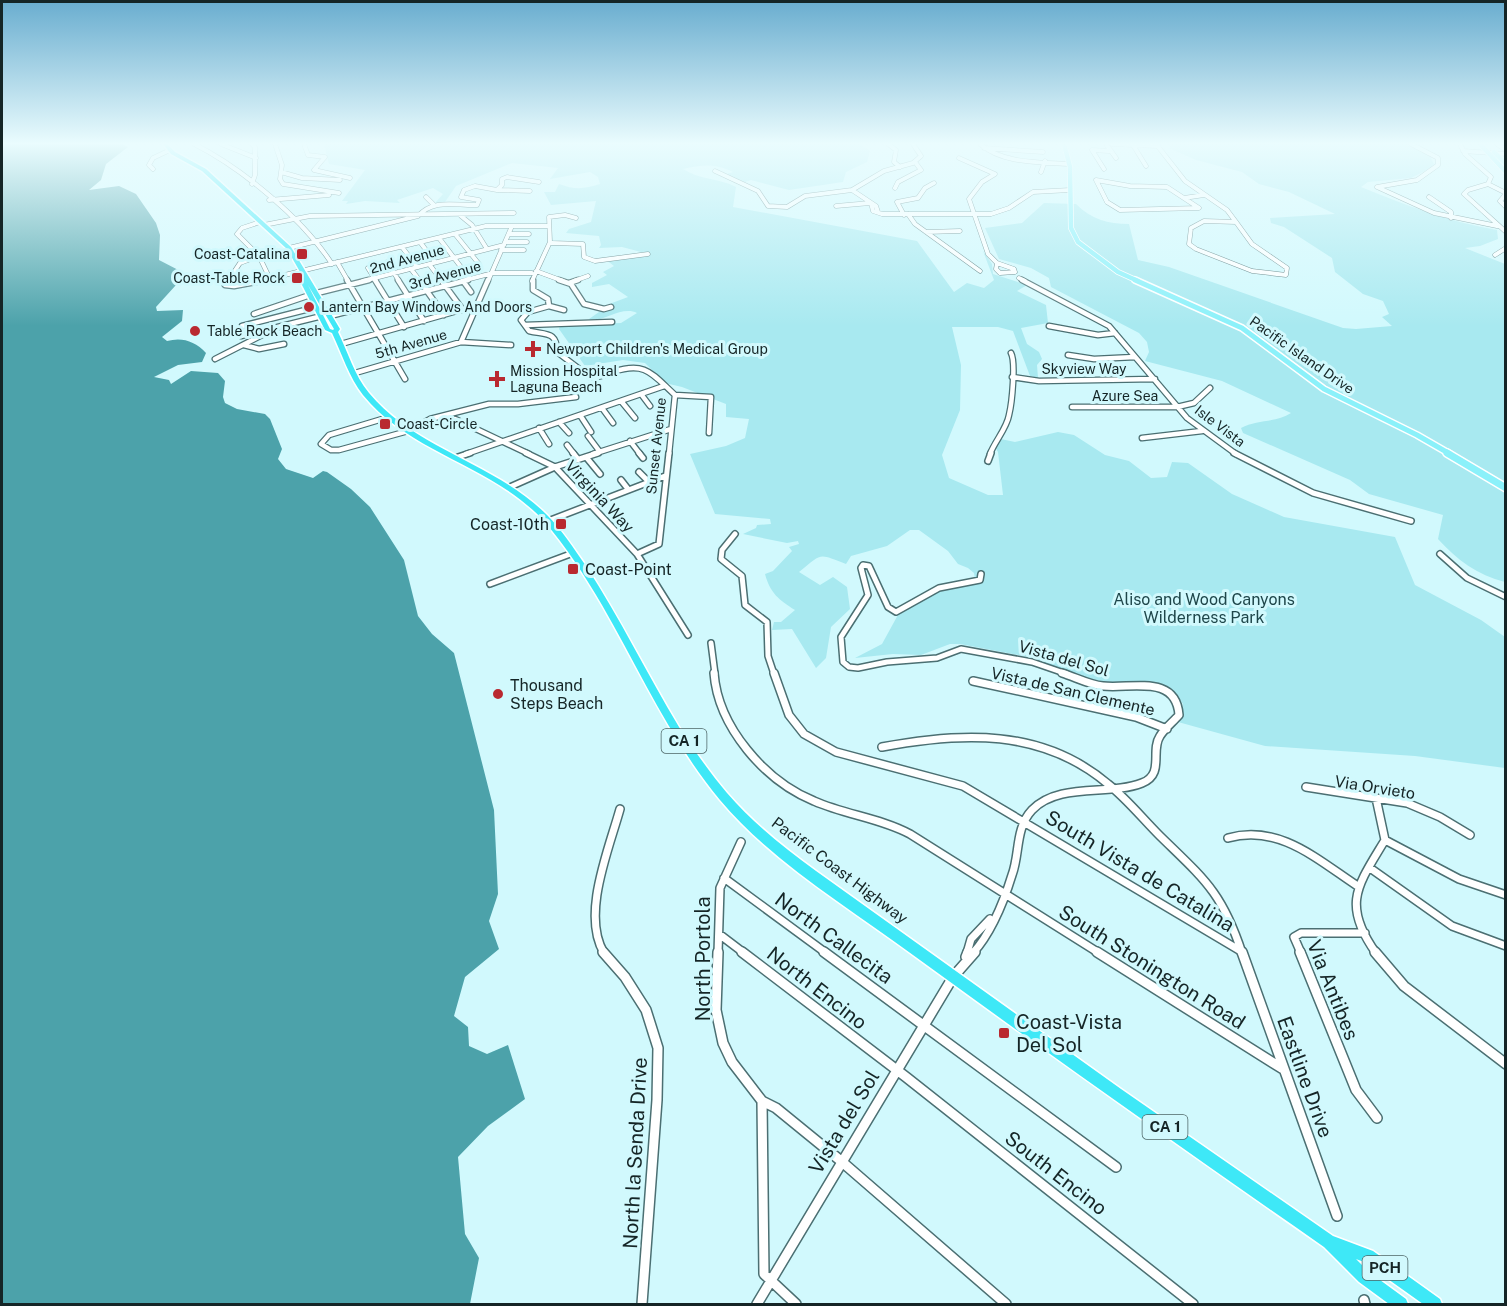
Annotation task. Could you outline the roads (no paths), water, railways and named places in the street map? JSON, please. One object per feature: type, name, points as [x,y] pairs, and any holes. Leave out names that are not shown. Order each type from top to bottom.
[{"type":"highway","points":[[242,205],[289,248],[315,300]]},
{"type":"highway","name":"Pacific Coast Highway","points":[[315,300],[327,318],[328,330],[335,332],[367,396],[389,417],[408,431],[510,487],[548,521],[608,603],[689,748],[724,796],[767,842],[1329,1242],[1364,1277],[1401,1305]]},
{"type":"highway","name":"Pacific Coast Highway","points":[[315,300],[327,318]]},
{"type":"highway","name":"Pacific Coast Highway","points":[[1329,1242],[1368,1256],[1435,1305]]},
{"type":"main road","name":"Pacific Island Drive","points":[[1069,205],[1069,219],[1073,233],[1087,252],[1104,264],[1242,328],[1324,389],[1416,435],[1506,488]]},
{"type":"street","points":[[274,205],[316,240],[334,263],[350,285],[405,379]]},
{"type":"street","points":[[289,248],[418,216],[423,208],[431,205]]},
{"type":"street","points":[[768,205],[774,208],[791,205]]},
{"type":"street","points":[[836,206],[845,205]]},
{"type":"street","points":[[871,205],[873,211],[878,213],[906,215],[973,214],[1004,211],[1013,205]]},
{"type":"street","points":[[899,205],[914,224],[949,246],[961,261],[980,271]]},
{"type":"street","points":[[971,205],[973,214]]},
{"type":"street","points":[[1110,205],[1130,213],[1171,207],[1199,208],[1195,205]]},
{"type":"street","points":[[1219,205],[1227,210],[1236,222],[1252,244],[1287,268],[1286,275],[1275,277],[1259,273],[1199,251],[1190,244],[1191,228],[1198,223],[1236,222]]},
{"type":"street","points":[[1420,205],[1451,218],[1498,226]]},
{"type":"street","points":[[1441,205],[1451,212],[1451,218]]},
{"type":"street","points":[[1474,205],[1506,232]]},
{"type":"street","points":[[270,279],[260,256],[237,234],[242,228],[289,218],[514,213]]},
{"type":"street","name":"Isle Vista","points":[[973,214],[988,254],[997,263],[1014,269],[1016,276]]},
{"type":"street","points":[[460,215],[472,225],[486,249]]},
{"type":"street","points":[[549,306],[548,299],[532,290],[534,272],[552,243],[550,216],[565,215],[576,218]]},
{"type":"street","points":[[260,256],[240,264],[225,285],[234,286],[270,279],[305,277],[334,263],[473,230],[512,226],[549,226]]},
{"type":"street","points":[[461,342],[512,226]]},
{"type":"street","points":[[926,232],[960,231]]},
{"type":"street","points":[[455,234],[479,264]]},
{"type":"street","points":[[509,234],[529,234]]},
{"type":"street","points":[[439,238],[470,279]]},
{"type":"street","points":[[420,242],[435,262]]},
{"type":"street","points":[[504,246],[527,242]]},
{"type":"street","points":[[552,243],[583,244],[584,257],[595,261],[648,254]]},
{"type":"street","points":[[504,246],[524,250]]},
{"type":"street","name":"2nd Avenue","points":[[315,300],[350,285],[504,246]]},
{"type":"street","points":[[402,247],[417,267]]},
{"type":"street","points":[[1495,255],[1506,248]]},
{"type":"street","points":[[387,262],[424,321]]},
{"type":"street","name":"Isle Vista","points":[[997,263],[996,270],[1000,273],[1016,276],[1078,307],[1115,333],[1178,407],[1202,431],[1237,455],[1293,485],[1411,521]]},
{"type":"street","points":[[429,264],[463,310]]},
{"type":"street","points":[[368,267],[404,327]]},
{"type":"street","points":[[411,269],[444,315]]},
{"type":"street","name":"3rd Avenue","points":[[277,327],[327,318],[493,273],[534,272],[569,283],[584,304],[596,308],[611,307]]},
{"type":"street","points":[[569,283],[588,276]]},
{"type":"street","points":[[463,281],[471,292]]},
{"type":"street","points":[[254,314],[315,300]]},
{"type":"street","points":[[242,326],[315,300]]},
{"type":"street","points":[[341,344],[478,305]]},
{"type":"street","points":[[564,310],[549,306],[523,315],[521,320],[525,325],[612,322]]},
{"type":"street","name":"Sunset Avenue","points":[[525,325],[529,331],[553,336],[557,341],[557,351],[590,377],[605,377],[628,367],[645,368],[675,395],[659,544],[637,554]]},
{"type":"street","points":[[241,336],[277,327]]},
{"type":"street","points":[[215,359],[277,327]]},
{"type":"street","points":[[1050,327],[1098,335],[1115,333]]},
{"type":"street","name":"5th Avenue","points":[[355,373],[461,342],[511,345]]},
{"type":"street","points":[[244,345],[251,349],[261,349],[284,344]]},
{"type":"street","points":[[988,461],[996,438],[1009,417],[1015,360],[1011,353]]},
{"type":"street","points":[[414,355],[418,362]]},
{"type":"street","points":[[1068,355],[1094,359],[1135,357]]},
{"type":"street","name":"Skyview Way","points":[[1012,377],[1039,381],[1155,379]]},
{"type":"street","points":[[458,457],[664,386]]},
{"type":"street","points":[[1178,407],[1194,403],[1209,388]]},
{"type":"street","points":[[641,394],[651,406]]},
{"type":"street","points":[[675,395],[711,398],[709,433]]},
{"type":"street","points":[[389,417],[329,435],[321,444],[331,450],[339,450],[408,431],[430,419],[489,404],[518,405],[576,397]]},
{"type":"street","points":[[621,401],[634,418]]},
{"type":"street","name":"Azure Sea","points":[[1072,407],[1178,407]]},
{"type":"street","points":[[602,408],[613,423]]},
{"type":"street","points":[[580,415],[600,452]]},
{"type":"street","name":"Virginia Way","points":[[455,419],[555,467],[637,554],[688,635]]},
{"type":"street","points":[[559,422],[569,433]]},
{"type":"street","points":[[539,428],[549,444]]},
{"type":"street","points":[[510,487],[517,482],[600,452],[618,443],[671,429]]},
{"type":"street","points":[[1142,438],[1202,431]]},
{"type":"street","points":[[630,441],[644,458]]},
{"type":"street","points":[[567,445],[578,459]]},
{"type":"street","points":[[586,457],[600,474]]},
{"type":"street","points":[[639,472],[649,482]]},
{"type":"street","points":[[548,521],[665,476]]},
{"type":"street","points":[[621,480],[628,489]]},
{"type":"street","name":"South Vista de Catalina","points":[[735,534],[722,550],[721,559],[742,576],[745,605],[767,622],[768,656],[789,715],[804,734],[836,752],[951,781],[992,801],[1240,950]]},
{"type":"street","points":[[490,585],[573,553]]},
{"type":"street","points":[[1440,554],[1467,578],[1506,597]]},
{"type":"street","name":"Vista del Sol","points":[[757,1305],[953,976],[982,942],[1013,874],[1023,821],[1034,808],[1059,795],[1143,783],[1150,778],[1158,763],[1156,747],[1180,709],[1178,702],[1167,690],[1151,686],[1100,686],[1032,662],[977,650],[961,649],[937,658],[887,662],[858,668],[849,667],[843,662],[841,637],[868,595],[861,568],[864,565],[869,566],[888,607],[896,612],[939,588],[980,580],[981,574]]},
{"type":"street","name":"South Stonington Road","points":[[711,644],[715,686],[726,714],[741,740],[773,777],[803,797],[898,827],[1283,1069]]},
{"type":"street","name":"Vista de San Clemente","points":[[973,681],[1136,717],[1167,729]]},
{"type":"street","name":"Eastline Drive","points":[[882,747],[958,734],[1006,738],[1072,760],[1087,768],[1113,788],[1218,897],[1240,950],[1337,1216]]},
{"type":"street","name":"Via Orvieto","points":[[1306,787],[1336,795],[1407,803],[1441,816],[1470,835]]},
{"type":"street","points":[[1376,798],[1385,840],[1370,868],[1363,876],[1359,887],[1358,916],[1365,933],[1379,959],[1404,986],[1506,1064]]},
{"type":"street","name":"North la Senda Drive","points":[[620,809],[598,890],[594,922],[602,951],[625,977],[646,1010],[658,1048],[642,1305]]},
{"type":"street","points":[[1228,838],[1246,833],[1260,833],[1276,839],[1359,887]]},
{"type":"street","points":[[1385,840],[1411,851],[1464,882],[1506,895]]},
{"type":"street","name":"North Portola","points":[[741,842],[724,878],[718,901],[716,1010],[718,1028],[732,1062],[762,1101]]},
{"type":"street","points":[[1370,868],[1452,926],[1506,946]]},
{"type":"street","name":"North Callecita","points":[[724,878],[1116,1167]]},
{"type":"street","name":"Via Antibes","points":[[1365,933],[1301,933],[1294,937],[1356,1090],[1377,1118]]},
{"type":"street","name":"North Encino","points":[[719,934],[896,1069]]},
{"type":"street","name":"South Encino","points":[[896,1069],[1193,1305]]},
{"type":"street","points":[[796,1305],[764,1274],[762,1101],[776,1108],[842,1161],[1006,1305]]},
{"type":"place","name":"Coast-Catalina","points":[[302,254]]},
{"type":"place","name":"Coast-Table Rock","points":[[297,278]]},
{"type":"place","name":"Lantern Bay Windows And Doors","points":[[309,307]]},
{"type":"place","name":"Table Rock Beach","points":[[195,331]]},
{"type":"place","name":"Newport Children's Medical Group","points":[[533,349]]},
{"type":"place","name":"Mission Hospital Laguna Beach","points":[[497,379]]},
{"type":"place","name":"Coast-Circle","points":[[385,424]]},
{"type":"place","name":"Coast-10th","points":[[561,524]]},
{"type":"place","name":"Coast-Point","points":[[573,569]]},
{"type":"place","name":"Thousand Steps Beach","points":[[498,694]]},
{"type":"place","name":"Coast-Vista Del Sol","points":[[1004,1033]]},
{"type":"park label","name":"Aliso and Wood Canyons Wilderness Park","points":[[1204,608]]}]
